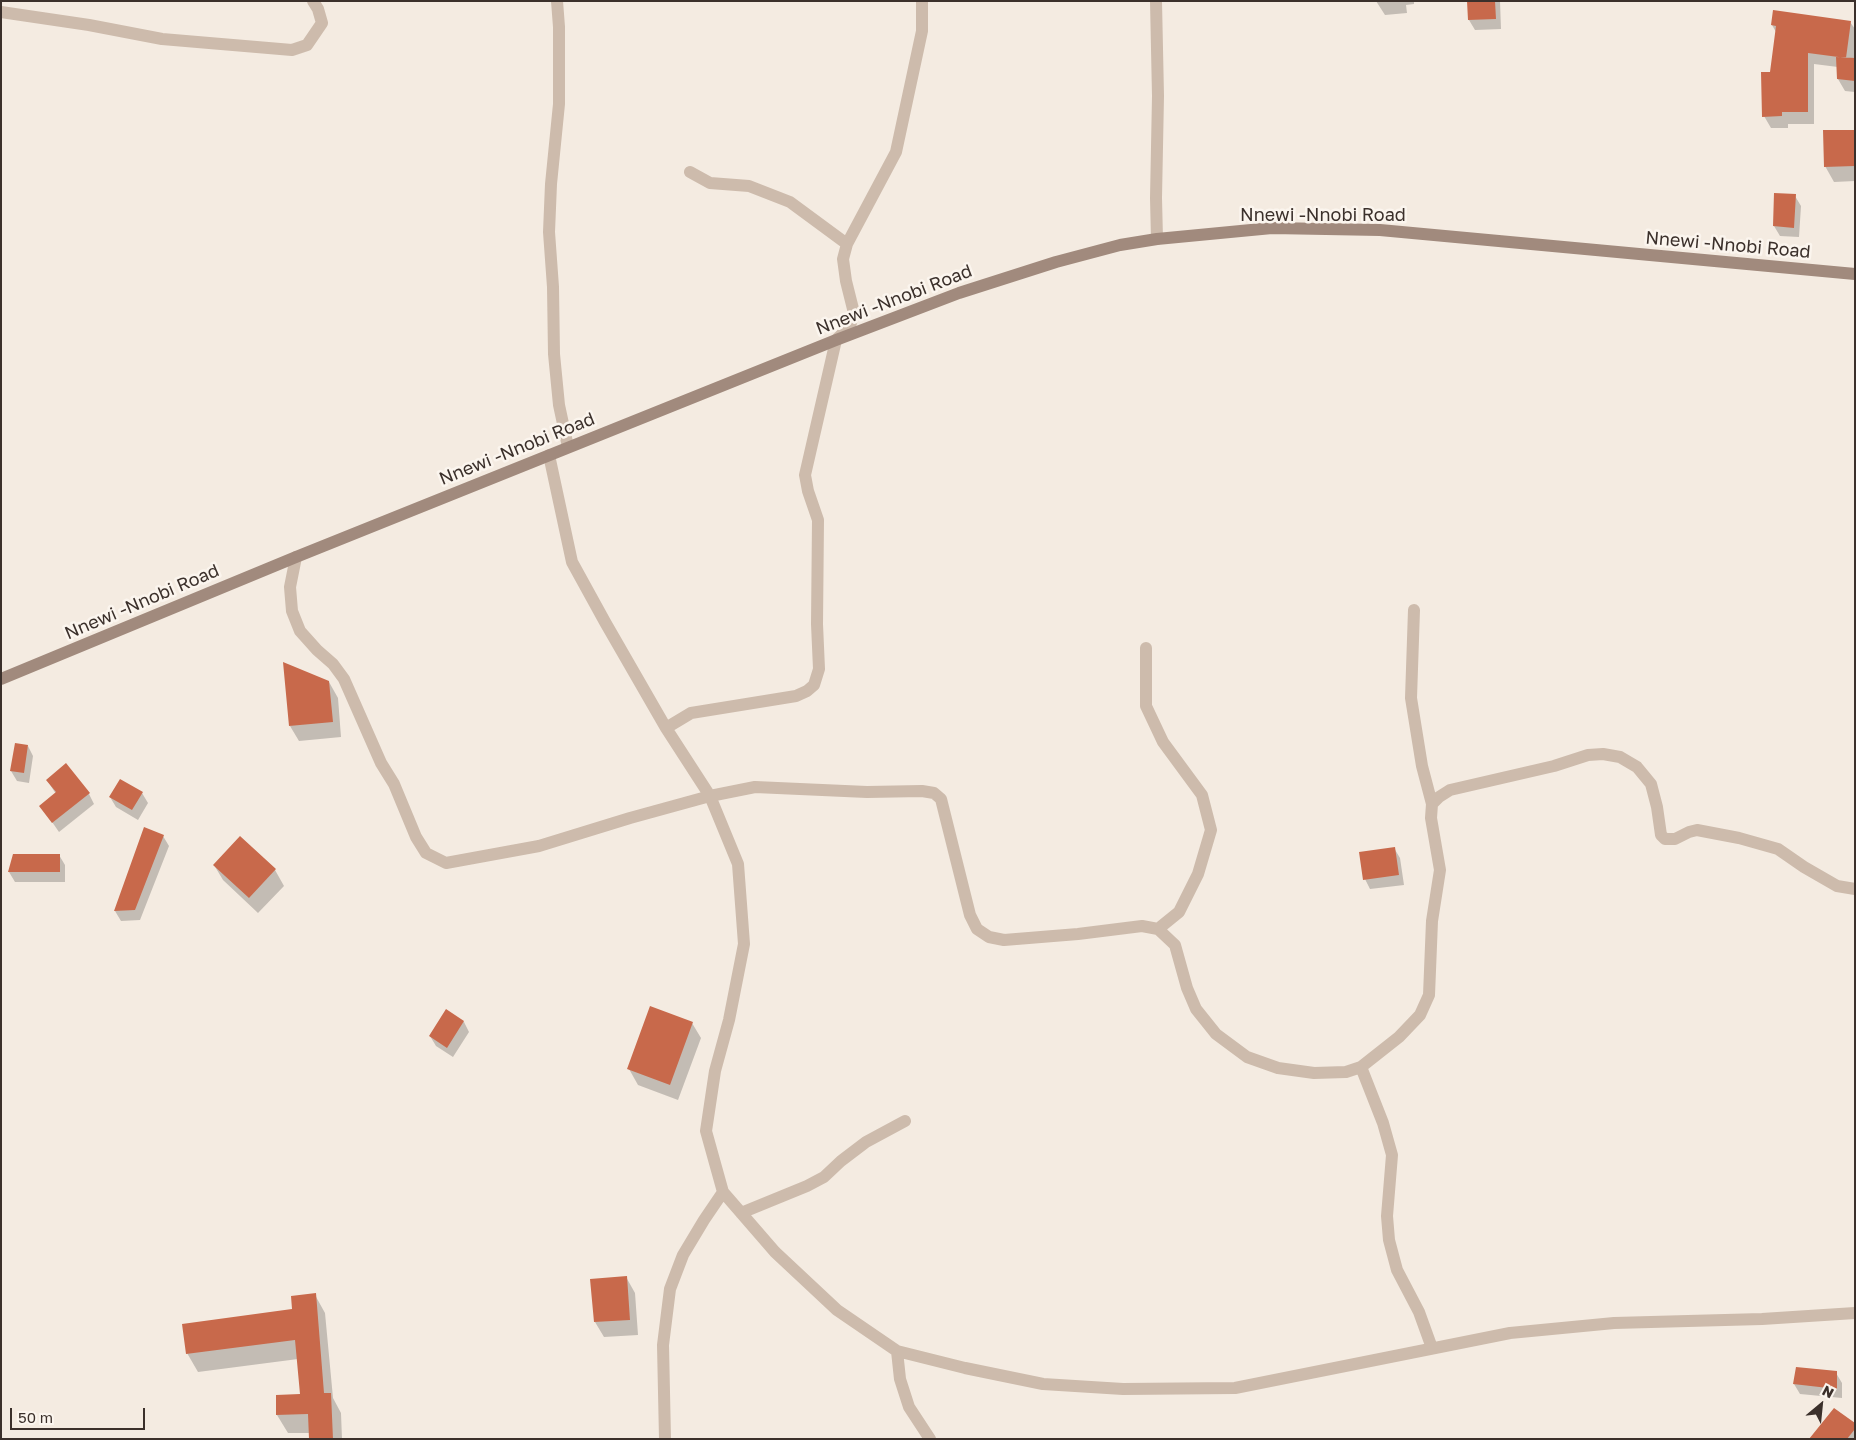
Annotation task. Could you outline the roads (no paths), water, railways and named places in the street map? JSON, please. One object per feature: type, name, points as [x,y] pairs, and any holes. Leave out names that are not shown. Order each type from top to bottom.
[{"type":"main road","name":"Nnewi -Nnobi Road","points":[[1,679],[296,557],[836,340],[959,293],[1056,262],[1120,245],[1157,239],[1272,228],[1380,230],[1855,274]]},
{"type":"street","points":[[1,12],[89,25],[162,39],[292,50],[308,45],[322,23],[318,9],[313,1]]},
{"type":"street","points":[[557,1],[559,104],[551,184],[549,232],[559,405],[568,447]]},
{"type":"street","points":[[666,728],[692,713],[796,696],[808,691],[814,684],[819,669],[817,624],[818,520],[808,492],[805,476],[836,340],[850,326],[854,313],[843,259],[847,244],[896,152],[922,31],[922,1]]},
{"type":"street","points":[[1156,1],[1158,96],[1157,239]]},
{"type":"street","points":[[690,172],[710,183],[748,186],[790,202],[847,244]]},
{"type":"street","points":[[549,455],[572,562],[604,622],[666,728],[710,796],[738,864],[744,944],[729,1020],[715,1071],[706,1132],[724,1192],[775,1252],[837,1310],[897,1351],[965,1368],[1043,1384],[1123,1389],[1235,1388],[1510,1333],[1614,1323],[1762,1319],[1855,1313]]},
{"type":"street","points":[[296,557],[290,587],[292,611],[300,631],[333,664],[344,679],[381,763],[394,784],[416,837],[426,853],[446,863],[539,846],[710,796],[755,787],[867,792],[922,791],[934,793],[941,799],[970,915],[977,929],[989,937],[1004,940],[1142,926],[1158,929],[1175,946],[1196,1009],[1216,1034],[1247,1057],[1278,1068],[1314,1073],[1346,1072],[1361,1067],[1399,1037],[1420,1015],[1429,995],[1432,921],[1440,870],[1431,818],[1432,804],[1422,766],[1411,698],[1414,610]]},
{"type":"street","points":[[1146,648],[1146,706],[1163,742],[1202,795],[1212,830],[1198,874],[1179,912],[1158,929]]},
{"type":"street","points":[[1432,804],[1450,790],[1554,766],[1588,755],[1604,754],[1620,757],[1637,767],[1651,784],[1661,835],[1665,839],[1675,840],[1697,830],[1739,838],[1778,849],[1804,867],[1838,886],[1855,889]]},
{"type":"street","points":[[1361,1067],[1384,1123],[1392,1155],[1387,1216],[1389,1240],[1397,1270],[1419,1312],[1432,1348]]},
{"type":"street","points":[[741,1213],[824,1177],[866,1142],[905,1121]]},
{"type":"street","points":[[665,1439],[663,1345],[670,1289],[683,1255],[724,1192]]},
{"type":"street","points":[[897,1351],[900,1379],[909,1406],[930,1439]]}]
